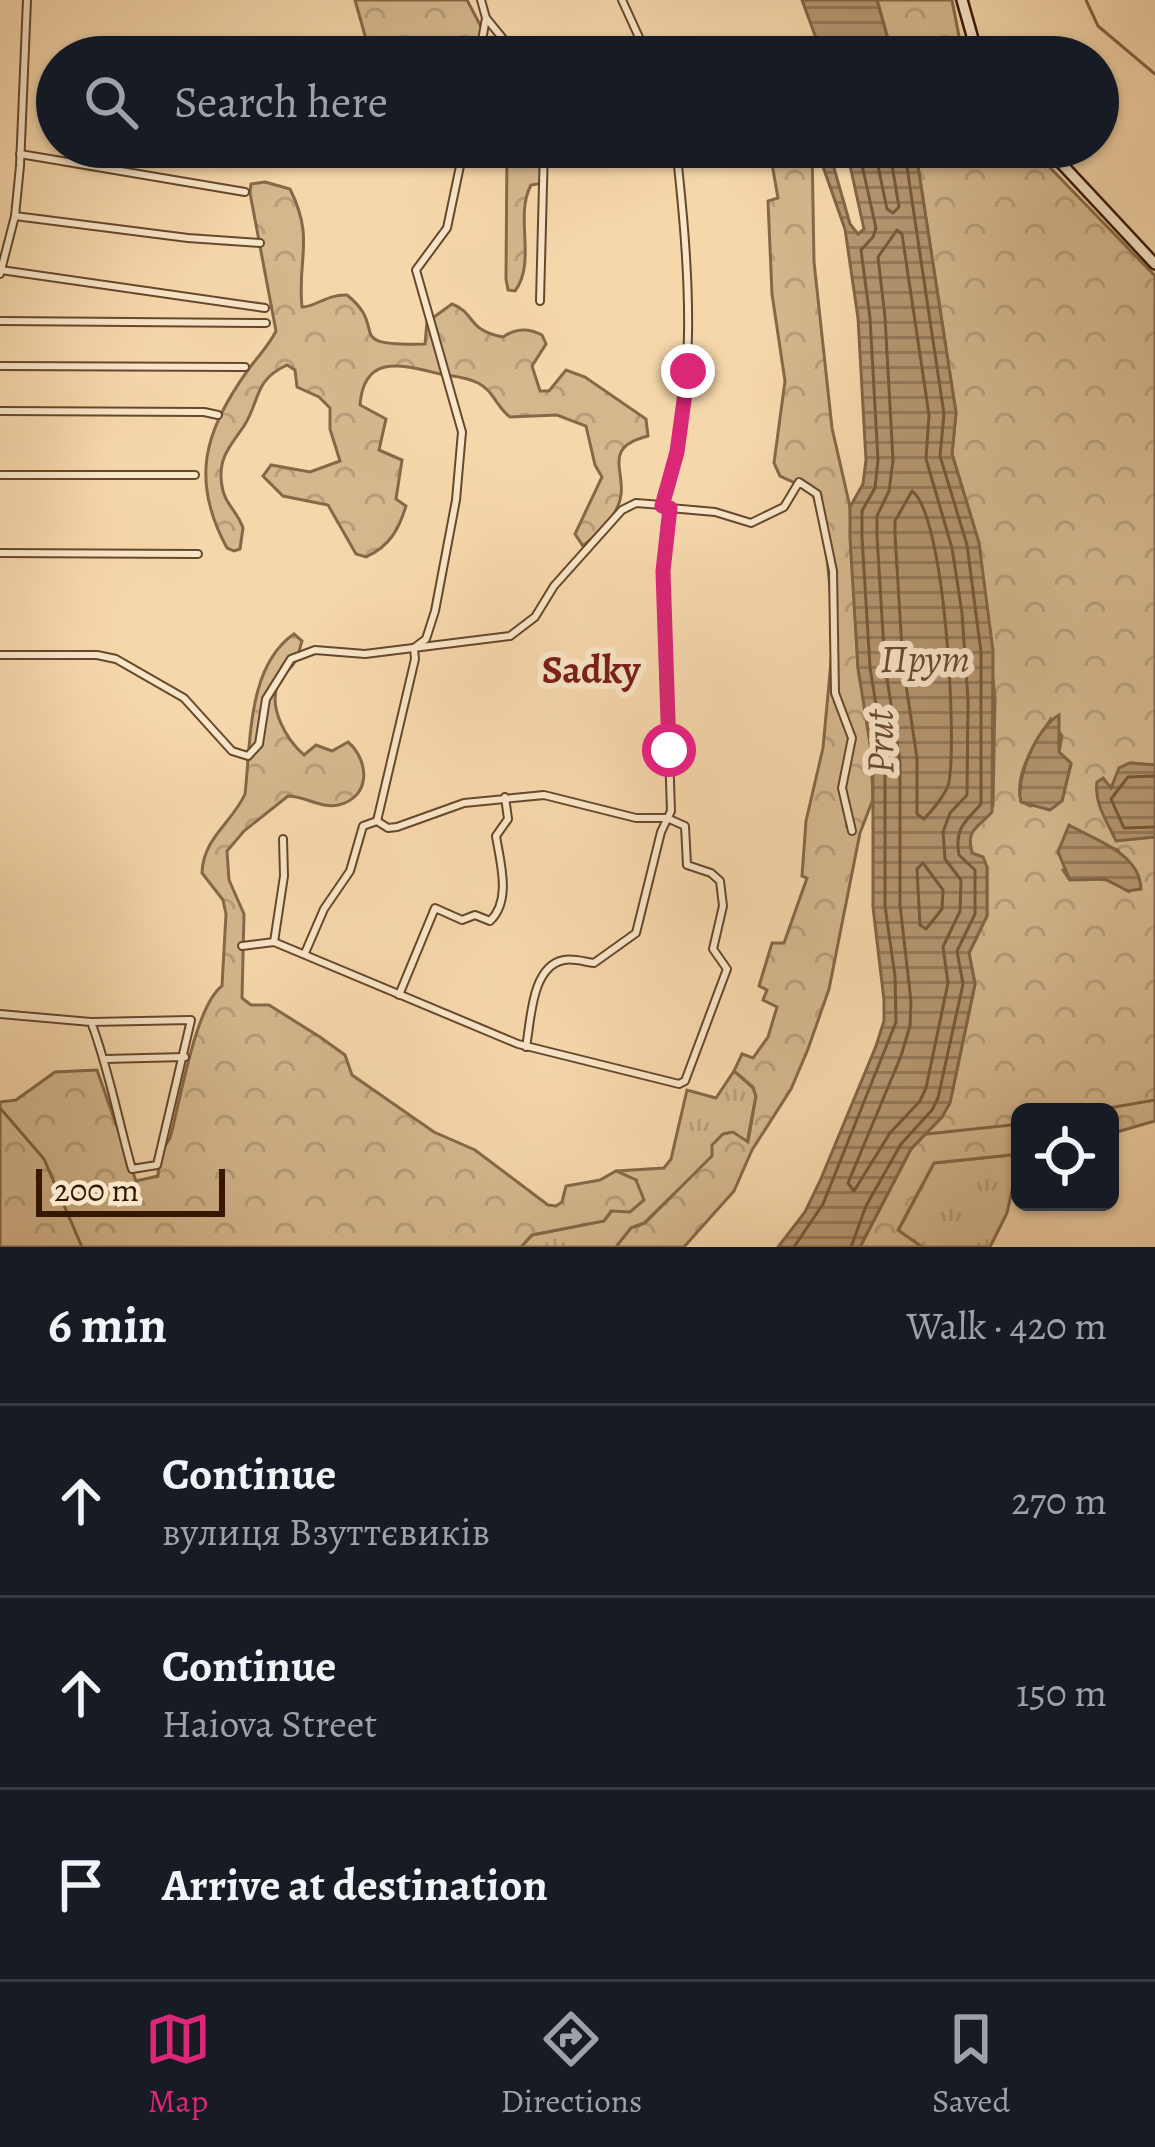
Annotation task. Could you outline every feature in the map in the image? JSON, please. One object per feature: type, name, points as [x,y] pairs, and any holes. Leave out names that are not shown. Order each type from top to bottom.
[{"type":"street","points":[[27,0],[15,216],[0,272],[265,308]]},
{"type":"street","points":[[481,0],[486,17],[501,36]]},
{"type":"street","points":[[622,0],[638,36]]},
{"type":"street","points":[[962,0],[972,36]]},
{"type":"street","points":[[483,36],[486,17]]},
{"type":"street","points":[[20,154],[36,157]]},
{"type":"street","points":[[103,168],[245,192]]},
{"type":"street","points":[[414,648],[426,639],[435,611],[457,500],[462,432],[416,270],[447,228],[460,168]]},
{"type":"street","points":[[540,302],[543,168]]},
{"type":"street","points":[[526,1046],[537,990],[552,964],[565,959],[594,963],[636,933],[671,811],[663,571],[666,507],[689,351],[686,233],[678,168]]},
{"type":"street","points":[[1066,168],[1155,264]]},
{"type":"street","points":[[15,216],[260,243]]},
{"type":"street","points":[[0,321],[266,323]]},
{"type":"street","points":[[0,366],[245,367]]},
{"type":"street","points":[[0,411],[204,412],[218,416]]},
{"type":"street","points":[[0,476],[195,476]]},
{"type":"street","points":[[0,655],[116,659],[184,698],[225,744],[248,756],[262,735],[266,699],[291,659],[303,652],[365,655],[509,636],[535,616],[554,586],[622,510],[636,503],[715,512],[751,523],[784,507],[799,482],[817,494],[836,603],[835,693],[852,738],[842,788],[852,831]]},
{"type":"street","points":[[0,553],[198,554]]},
{"type":"street","points":[[377,821],[414,648]]},
{"type":"street","points":[[242,946],[274,942],[526,1046],[679,1084],[685,1081],[727,969],[713,949],[722,893],[717,876],[687,865],[685,826],[667,818],[636,818],[544,795],[464,803],[397,827],[377,821]]},
{"type":"street","points":[[399,995],[435,908],[462,920],[475,915],[490,921],[497,914],[503,871],[496,836],[509,812],[505,797]]},
{"type":"street","points":[[305,953],[324,909],[350,871],[363,826],[377,821]]},
{"type":"street","points":[[274,942],[284,876],[283,839]]},
{"type":"street","points":[[0,1014],[91,1022],[191,1020],[157,1166],[132,1169],[91,1022]]},
{"type":"street","points":[[105,1059],[185,1057]]},
{"type":"green space","points":[[355,0],[467,0],[486,36],[365,36]]},
{"type":"green space","points":[[877,0],[952,0],[959,36],[887,36]]},
{"type":"green space","points":[[507,168],[542,168],[544,183],[531,185],[526,198],[524,266],[515,291],[508,290]]},
{"type":"green space","points":[[773,168],[812,168],[814,262],[832,428],[850,507],[858,668],[870,734],[873,799],[860,833],[829,989],[808,1049],[734,1191],[684,1247],[616,1247],[712,1156],[712,1145],[723,1134],[733,1132],[748,1142],[756,1096],[753,1087],[734,1071],[742,1054],[753,1058],[768,1037],[777,1007],[763,1000],[767,990],[759,986],[772,943],[784,943],[807,878],[802,876],[806,821],[823,748],[834,629],[826,548],[814,497],[780,476],[774,463],[785,381],[772,294],[768,201],[778,198]]},
{"type":"green space","points":[[918,168],[1050,168],[1155,276],[1155,765],[1130,763],[1119,768],[1105,813],[1109,826],[1141,838],[1155,837],[1155,1121],[1119,1131],[1119,1103],[1011,1103],[1011,1155],[934,1163],[898,1230],[922,1247],[860,1247],[911,1149],[942,1117],[952,1093],[975,984],[969,953],[987,916],[987,867],[972,853],[969,836],[993,806],[995,698],[979,543],[952,454],[956,413]],"holes":[[[1051,719],[1062,736],[1059,752],[1071,764],[1062,801],[1030,806],[1021,801],[1023,770]],[[1097,842],[1118,850],[1128,891],[1105,879],[1069,879],[1063,870]]]},
{"type":"green space","points":[[265,182],[290,189],[302,222],[302,307],[347,295],[366,318],[374,339],[425,344],[427,322],[452,304],[491,334],[503,337],[522,330],[542,335],[546,344],[532,366],[540,391],[549,391],[566,370],[585,377],[646,419],[648,436],[623,448],[620,456],[621,496],[614,513],[583,546],[575,534],[602,477],[586,426],[557,415],[510,417],[474,381],[399,366],[377,370],[369,377],[360,405],[386,419],[379,450],[402,460],[396,499],[406,506],[387,542],[366,557],[356,554],[328,505],[283,496],[263,476],[271,465],[310,472],[340,461],[330,429],[330,408],[297,387],[295,370],[287,365],[263,384],[223,460],[223,492],[243,528],[240,549],[227,548],[208,500],[207,456],[233,392],[276,331],[250,193],[251,184]]},
{"type":"green space","points":[[294,634],[302,641],[299,653],[276,693],[281,722],[304,755],[316,745],[332,751],[348,742],[360,759],[364,778],[357,795],[338,805],[288,796],[227,851],[229,880],[244,914],[242,998],[251,1005],[269,1005],[320,1037],[345,1055],[352,1075],[434,1132],[475,1150],[548,1205],[562,1202],[566,1186],[600,1180],[616,1171],[636,1180],[644,1200],[630,1212],[611,1211],[604,1221],[532,1235],[521,1247],[0,1247],[0,1102],[16,1100],[55,1072],[97,1070],[136,1181],[158,1176],[159,1155],[170,1138],[196,1034],[222,986],[226,914],[223,900],[202,873],[204,861],[245,794],[259,685],[267,665]]},
{"type":"green space","points":[[734,1071],[756,1096],[747,1143],[713,1156],[616,1247],[521,1247],[532,1235],[604,1221],[636,1180],[616,1171],[664,1168],[671,1159],[687,1090],[716,1098]]},
{"type":"green space","points":[[1011,1155],[1007,1213],[990,1247],[922,1247],[898,1231],[934,1163]]},
{"type":"water","points":[[802,0],[877,0],[887,36],[815,36]]},
{"type":"water","name":"Прут","points":[[823,168],[834,168],[850,224],[858,234],[864,229],[851,168],[918,168],[956,413],[952,454],[979,543],[993,651],[992,812],[970,839],[972,853],[983,857],[987,867],[987,916],[969,953],[975,984],[950,1103],[911,1149],[860,1247],[778,1247],[805,1212],[820,1181],[884,1021],[873,907],[873,763],[858,668],[850,538],[850,507],[863,484],[866,460],[858,318],[845,229]]},
{"type":"water","points":[[1059,715],[1059,752],[1071,763],[1062,801],[1050,810],[1021,802],[1020,792],[1036,742]]},
{"type":"water","points":[[1130,763],[1155,765],[1155,837],[1116,841],[1099,805],[1097,782],[1103,778],[1111,788],[1119,768]]},
{"type":"water","points":[[1069,825],[1125,857],[1141,889],[1128,891],[1105,879],[1070,880],[1058,852]]},
{"type":"waterway","points":[[1086,0],[1098,26],[1110,36]]},
{"type":"waterway","points":[[1119,44],[1155,74]]},
{"type":"waterway","points":[[1119,1106],[1155,1100]]},
{"type":"waterway","points":[[0,1108],[44,1159],[82,1247]]},
{"type":"waterway","points":[[927,1134],[1011,1125]]},
{"type":"district","name":"Sadky","points":[[591,669]]},
{"type":"route","points":[[669,750],[663,571],[670,508],[662,506],[677,452],[688,371]]},
{"type":"water label","name":"Prut","points":[[879,742]]}]
